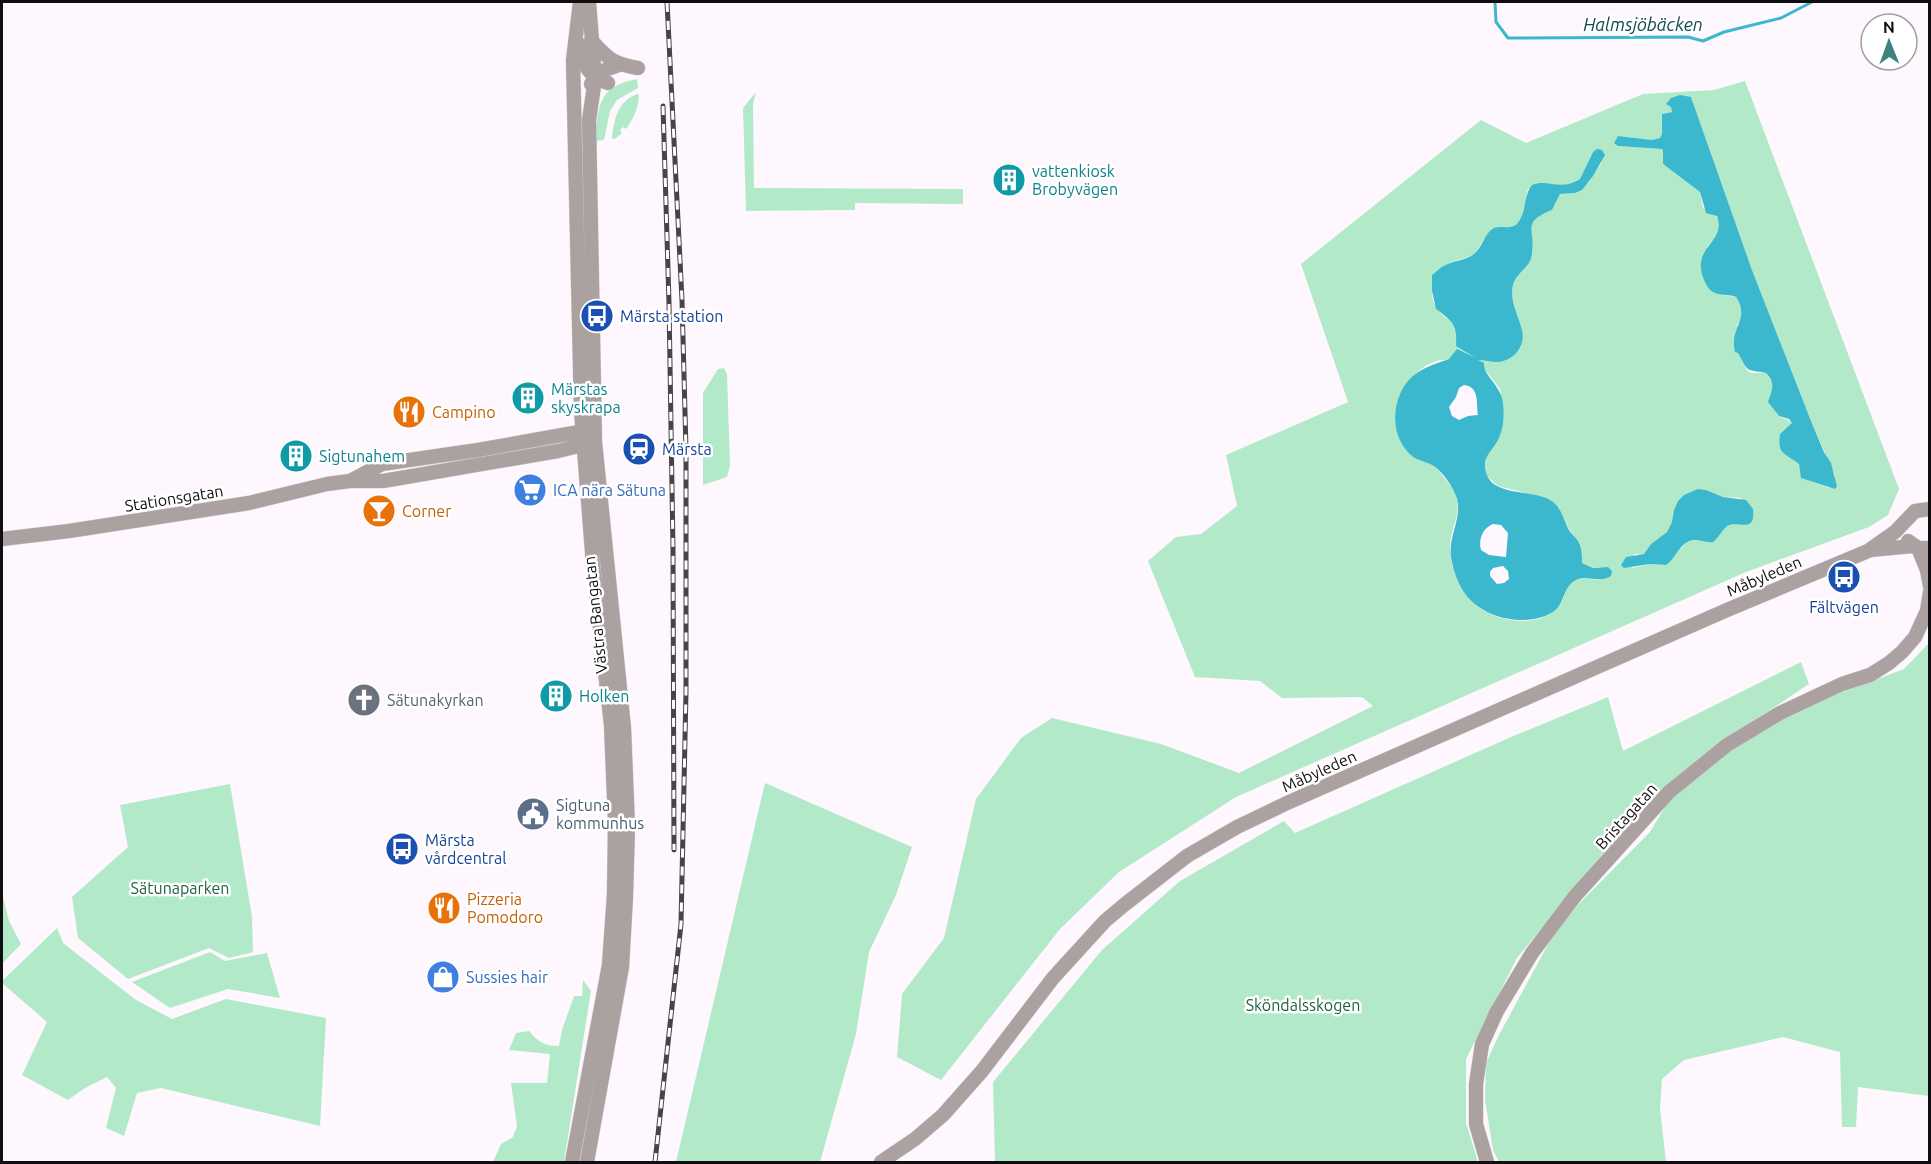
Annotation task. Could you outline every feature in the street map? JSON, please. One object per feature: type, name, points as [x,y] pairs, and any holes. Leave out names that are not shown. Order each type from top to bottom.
[{"type":"street","name":"Västra Bangatan","points":[[580,2],[584,39],[573,60],[576,128],[576,239],[589,437],[624,728],[627,826],[622,968],[587,1162]]},
{"type":"street","name":"Västra Bangatan","points":[[589,2],[582,57],[588,71],[602,81]]},
{"type":"street","points":[[584,39],[619,65],[638,68],[602,81]]},
{"type":"street","points":[[602,81],[605,70],[619,65]]},
{"type":"street","name":"Västra Bangatan","points":[[572,1162],[609,965],[615,847],[611,725],[593,565],[589,437],[589,120],[592,97],[602,81]]},
{"type":"street","name":"Västra Bangatan","points":[[576,128],[586,90],[602,81]]},
{"type":"street","name":"Stationsgatan","points":[[2,539],[226,507],[327,484],[350,481],[383,482],[589,437]]},
{"type":"street","name":"Måbyleden","points":[[880,1162],[915,1139],[943,1115],[982,1071],[1053,978],[1105,921],[1187,856],[1237,827],[1287,803],[1727,610],[1868,551],[1895,532],[1915,511],[1929,509]]},
{"type":"street","points":[[1905,522],[1906,539],[1920,547],[1929,586]]},
{"type":"street","name":"Måbyleden","points":[[1868,551],[1920,547]]},
{"type":"street","name":"Bristagatan","points":[[1487,1162],[1476,1124],[1476,1084],[1482,1044],[1497,1011],[1532,953],[1575,896],[1669,792],[1727,745],[1780,713],[1842,684],[1870,675],[1896,658],[1916,637],[1927,611],[1929,592]]},
{"type":"green space","points":[[637,79],[638,88],[617,100],[610,111],[604,140],[595,141],[599,108],[607,92],[624,82]]},
{"type":"green space","points":[[1745,81],[1899,489],[1888,515],[1869,527],[1746,572],[1236,797],[1119,872],[1060,929],[941,1080],[897,1057],[902,994],[944,938],[976,799],[1021,738],[1052,718],[1161,744],[1239,773],[1373,706],[1362,697],[1282,698],[1260,681],[1195,677],[1148,561],[1176,537],[1201,534],[1237,506],[1226,455],[1348,402],[1301,264],[1481,120],[1526,143],[1643,94],[1714,90]],"holes":[[[1691,97],[1752,270],[1811,421],[1835,475],[1830,488],[1802,478],[1799,464],[1792,458],[1792,423],[1775,411],[1770,395],[1773,383],[1766,373],[1751,373],[1747,370],[1738,353],[1737,325],[1743,316],[1743,309],[1736,297],[1722,295],[1707,247],[1718,233],[1719,220],[1703,208],[1700,192],[1663,164],[1662,149],[1618,146],[1618,136],[1652,140],[1660,138],[1662,114],[1672,112],[1671,107]],[[1593,152],[1602,162],[1587,184],[1575,193],[1560,194],[1552,210],[1541,215],[1532,226],[1531,259],[1512,287],[1522,330],[1520,348],[1456,346],[1456,335],[1452,323],[1438,310],[1433,300],[1433,274],[1452,262],[1472,256],[1484,239],[1497,227],[1517,225],[1522,216],[1528,189],[1565,185],[1580,179]],[[1449,359],[1483,367],[1500,389],[1503,413],[1486,457],[1486,475],[1498,486],[1542,497],[1559,508],[1581,546],[1582,563],[1594,568],[1601,567],[1599,580],[1582,578],[1572,582],[1560,606],[1547,616],[1522,621],[1496,616],[1474,604],[1457,579],[1450,548],[1458,506],[1454,490],[1395,415],[1401,397],[1415,374],[1422,368],[1440,360]],[[1698,489],[1723,497],[1741,498],[1733,523],[1724,528],[1717,539],[1687,542],[1666,565],[1650,564],[1632,568],[1634,554],[1644,554],[1651,544],[1667,532]]]},
{"type":"green space","points":[[756,92],[753,104],[754,188],[963,189],[963,204],[855,203],[855,210],[746,211],[743,108]]},
{"type":"green space","points":[[637,94],[639,95],[638,105],[631,121],[626,129],[623,127],[620,130],[622,133],[615,139],[612,138],[614,124],[621,106]]},
{"type":"green space","points":[[724,368],[727,374],[730,466],[727,477],[703,485],[703,393],[718,369]]},
{"type":"green space","points":[[1929,643],[1929,1096],[1858,1087],[1856,1127],[1842,1127],[1840,1052],[1783,1037],[1684,1060],[1662,1079],[1660,1108],[1666,1162],[1499,1162],[1493,1150],[1485,1100],[1486,1063],[1559,924],[1650,832],[1674,792],[1745,736],[1829,697],[1904,669]]},
{"type":"green space","name":"Sköndalsskogen","points":[[1801,662],[1809,684],[1737,732],[1668,786],[1600,857],[1517,958],[1466,1059],[1466,1123],[1478,1162],[995,1162],[993,1082],[1102,950],[1180,881],[1284,821],[1295,833],[1511,737],[1608,697],[1623,751]]},
{"type":"green space","points":[[765,783],[912,847],[896,895],[869,952],[856,1034],[820,1162],[676,1162]]},
{"type":"green space","name":"Sätunaparken","points":[[230,784],[252,917],[253,952],[229,958],[209,948],[128,979],[78,938],[72,897],[128,847],[120,805]]},
{"type":"green space","points":[[2,893],[9,921],[21,944],[2,964]]},
{"type":"green space","points":[[57,928],[63,943],[136,1000],[172,1019],[226,999],[326,1018],[320,1126],[161,1088],[137,1093],[124,1136],[106,1128],[116,1088],[107,1077],[68,1100],[22,1075],[47,1022],[2,981]]},
{"type":"green space","points":[[210,952],[225,961],[267,953],[280,998],[228,989],[170,1008],[132,982]]},
{"type":"green space","points":[[583,980],[591,991],[564,1162],[493,1162],[501,1144],[513,1137],[517,1126],[511,1083],[547,1083],[550,1054],[509,1050],[516,1033],[529,1031],[542,1043],[559,1046],[574,996],[582,996]]},
{"type":"water","points":[[1680,95],[1691,97],[1752,270],[1811,421],[1831,463],[1837,486],[1835,489],[1801,478],[1799,464],[1781,450],[1780,434],[1792,423],[1789,419],[1779,416],[1768,402],[1772,387],[1771,380],[1766,373],[1748,369],[1735,352],[1735,336],[1741,318],[1740,305],[1736,297],[1713,292],[1707,286],[1701,267],[1705,251],[1717,232],[1719,225],[1717,216],[1706,213],[1700,192],[1663,164],[1662,149],[1618,146],[1614,143],[1618,136],[1652,140],[1660,138],[1662,114],[1672,112],[1671,107],[1666,104],[1671,98]]},
{"type":"water","points":[[1597,149],[1602,150],[1605,155],[1582,190],[1560,194],[1552,210],[1533,223],[1531,259],[1517,277],[1512,291],[1523,336],[1520,347],[1513,356],[1503,361],[1478,360],[1484,363],[1484,368],[1499,391],[1503,403],[1501,431],[1485,466],[1490,480],[1504,489],[1550,500],[1560,510],[1569,530],[1579,543],[1582,563],[1593,568],[1608,567],[1612,571],[1611,576],[1607,578],[1580,578],[1571,583],[1557,609],[1543,617],[1519,620],[1506,618],[1484,610],[1466,595],[1461,587],[1451,557],[1451,542],[1458,514],[1456,495],[1448,481],[1437,469],[1413,457],[1403,446],[1397,433],[1395,418],[1397,403],[1405,385],[1411,378],[1431,365],[1449,359],[1457,349],[1476,358],[1456,346],[1453,324],[1436,309],[1432,291],[1432,275],[1446,265],[1474,254],[1494,228],[1512,227],[1517,224],[1532,185],[1544,183],[1560,185],[1580,179],[1593,152]],"holes":[[[1464,385],[1469,386],[1475,392],[1478,415],[1459,420],[1452,416],[1449,407],[1459,388]],[[1501,525],[1508,533],[1506,557],[1489,555],[1481,550],[1481,538],[1489,526]],[[1503,566],[1508,571],[1509,579],[1497,584],[1490,576],[1493,568]]]},
{"type":"water","points":[[1698,489],[1723,497],[1746,500],[1753,509],[1751,522],[1744,525],[1730,525],[1713,542],[1694,540],[1685,543],[1666,565],[1650,564],[1624,568],[1621,565],[1626,557],[1644,554],[1651,544],[1667,532],[1678,501],[1684,495]]},
{"type":"waterway","name":"Halmsjöbäcken","points":[[1495,2],[1496,22],[1508,38],[1688,37],[1703,41],[1724,32],[1781,18],[1812,2]]},
{"type":"railway","points":[[655,1162],[681,924],[686,692],[686,450],[682,300],[667,2]]},
{"type":"railway","points":[[663,106],[673,549],[674,850]]},
{"type":"place","name":"vattenkiosk Brobyvägen","points":[[1009,180]]},
{"type":"place","name":"Märsta station","points":[[597,316]]},
{"type":"place","name":"Märstas skyskrapa","points":[[528,398]]},
{"type":"place","name":"Campino","points":[[409,412]]},
{"type":"place","name":"Märsta","points":[[639,449]]},
{"type":"place","name":"Sigtunahem","points":[[296,456]]},
{"type":"place","name":"ICA nära Sätuna","points":[[530,490]]},
{"type":"place","name":"Corner","points":[[379,511]]},
{"type":"place","name":"Fältvägen","points":[[1844,577]]},
{"type":"place","name":"Holken","points":[[556,696]]},
{"type":"place","name":"Sätunakyrkan","points":[[364,700]]},
{"type":"place","name":"Sigtuna kommunhus","points":[[533,814]]},
{"type":"place","name":"Märsta vårdcentral","points":[[402,849]]},
{"type":"place","name":"Pizzeria Pomodoro","points":[[444,908]]},
{"type":"place","name":"Sussies hair","points":[[443,977]]}]
